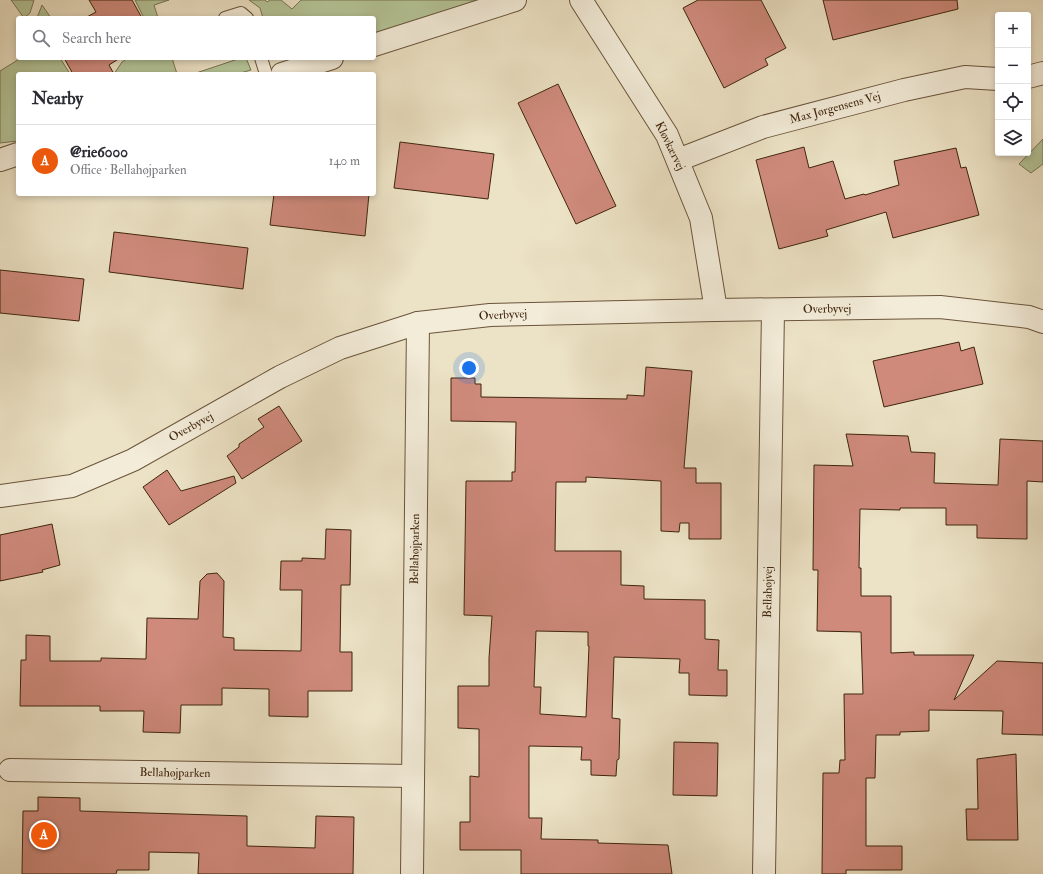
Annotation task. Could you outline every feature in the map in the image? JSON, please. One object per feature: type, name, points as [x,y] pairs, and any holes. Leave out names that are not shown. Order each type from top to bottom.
[{"type":"street","points":[[376,43],[515,0]]},
{"type":"street","name":"Kløvkærvej","points":[[581,0],[668,135],[701,218],[716,310]]},
{"type":"street","points":[[288,72],[326,60]]},
{"type":"street","points":[[1031,76],[1043,73]]},
{"type":"street","name":"Max Jørgensens Vej","points":[[678,160],[763,127],[904,90],[965,77],[995,79]]},
{"type":"street","points":[[0,160],[16,155]]},
{"type":"street","name":"Overbyvej","points":[[0,496],[72,486],[133,460],[280,377],[340,348],[418,323],[490,315],[940,307],[1029,317],[1043,322]]},
{"type":"street","name":"Bellahøjvej","points":[[764,874],[773,310]]},
{"type":"street","name":"Bellahøjparken","points":[[412,874],[418,323]]},
{"type":"street","name":"Bellahøjparken","points":[[10,770],[413,776]]},
{"type":"lane","points":[[232,16],[241,13],[245,16]]},
{"type":"lane","points":[[262,60],[265,72]]},
{"type":"green space","points":[[11,0],[34,0],[30,13],[26,16],[23,16]]},
{"type":"green space","points":[[135,0],[169,0],[154,5],[157,16],[143,16]]},
{"type":"green space","points":[[249,0],[265,0],[267,2],[270,0],[281,0],[292,9],[301,0],[477,0],[412,24],[376,33],[376,16],[262,16],[260,8]]},
{"type":"green space","points":[[42,5],[50,16],[38,16]]},
{"type":"green space","points":[[18,60],[61,60],[69,72],[16,72],[16,141],[0,143],[0,71]]},
{"type":"green space","points":[[125,60],[173,60],[176,72],[115,72]]},
{"type":"green space","points":[[235,60],[247,60],[251,70],[244,72],[199,72]]},
{"type":"green space","points":[[1043,139],[1043,164],[1031,173],[1019,164],[1027,156],[1031,156],[1031,152]]},
{"type":"building","points":[[89,0],[132,0],[141,16],[89,16],[96,12]]},
{"type":"building","points":[[698,0],[761,0],[786,48],[765,59],[768,65],[724,88],[683,8]]},
{"type":"building","points":[[823,0],[957,0],[958,9],[833,40]]},
{"type":"building","points":[[65,60],[117,60],[109,65],[113,72],[72,72]]},
{"type":"building","points":[[558,84],[616,206],[576,224],[518,103]]},
{"type":"building","points":[[400,142],[494,154],[488,199],[394,188]]},
{"type":"building","points":[[804,147],[809,168],[833,161],[845,199],[899,185],[894,161],[956,148],[961,168],[966,167],[979,215],[893,238],[886,212],[826,230],[828,236],[779,249],[756,160]]},
{"type":"building","points":[[274,196],[369,196],[365,236],[270,225]]},
{"type":"building","points":[[114,232],[248,248],[243,289],[109,272]]},
{"type":"building","points":[[0,270],[84,279],[79,321],[0,313]]},
{"type":"building","points":[[959,342],[961,351],[974,347],[983,384],[884,407],[873,361]]},
{"type":"building","points":[[646,367],[692,371],[684,468],[696,468],[696,483],[721,483],[721,539],[689,539],[689,523],[680,523],[679,532],[661,531],[661,481],[586,477],[586,482],[556,482],[555,551],[621,551],[621,585],[644,586],[644,599],[705,600],[705,639],[719,640],[718,670],[727,670],[727,696],[689,695],[689,673],[679,673],[680,659],[614,657],[612,718],[620,719],[619,759],[617,760],[616,776],[591,775],[591,760],[581,760],[582,747],[529,746],[529,818],[542,818],[541,839],[598,840],[598,843],[668,845],[672,874],[521,874],[521,850],[460,850],[460,822],[470,822],[470,776],[479,777],[479,729],[458,728],[458,686],[489,686],[492,616],[464,615],[466,481],[512,481],[512,472],[515,472],[516,422],[451,421],[451,378],[475,378],[475,384],[481,384],[481,397],[627,399],[627,395],[644,396]],"holes":[[[536,631],[588,632],[589,646],[586,717],[540,714],[541,687],[534,687]]]},
{"type":"building","points":[[279,406],[302,441],[242,479],[227,456],[239,447],[239,444],[264,427],[258,419]]},
{"type":"building","points":[[846,434],[908,436],[911,452],[935,453],[934,483],[998,485],[1000,439],[1043,441],[1043,482],[1027,481],[1027,539],[977,538],[977,525],[946,525],[946,508],[900,508],[900,510],[860,509],[859,568],[861,568],[861,596],[891,596],[891,653],[914,652],[914,655],[974,655],[954,700],[997,661],[1043,663],[1043,735],[1002,734],[1003,711],[929,710],[929,731],[900,732],[900,735],[876,735],[875,778],[866,778],[866,846],[902,846],[902,870],[846,870],[846,874],[822,874],[823,773],[839,773],[840,760],[845,760],[844,694],[863,694],[861,632],[817,631],[818,570],[813,570],[814,465],[853,466]]},
{"type":"building","points":[[167,470],[181,491],[234,476],[236,483],[169,525],[143,487]]},
{"type":"building","points":[[52,524],[60,565],[42,570],[43,572],[0,581],[0,535]]},
{"type":"building","points":[[326,529],[351,530],[350,585],[341,585],[340,652],[352,652],[352,691],[308,691],[308,717],[269,716],[269,689],[222,688],[222,705],[181,705],[180,733],[143,732],[144,711],[100,711],[100,706],[20,706],[21,660],[26,660],[26,635],[50,636],[50,661],[101,661],[101,658],[146,659],[147,618],[198,619],[200,581],[207,574],[217,573],[224,581],[223,637],[234,638],[234,650],[301,651],[302,590],[280,590],[281,561],[302,561],[302,558],[325,559]]},
{"type":"building","points":[[674,742],[718,743],[717,796],[673,795]]},
{"type":"building","points":[[1016,754],[1018,840],[967,840],[966,809],[978,809],[977,759]]},
{"type":"building","points":[[38,797],[80,798],[80,811],[247,816],[247,846],[315,848],[316,816],[354,817],[353,874],[198,874],[199,853],[149,852],[149,870],[117,870],[116,874],[22,874],[23,811],[38,811]]},
{"type":"place","name":"@rie6000","points":[[44,835]]}]
